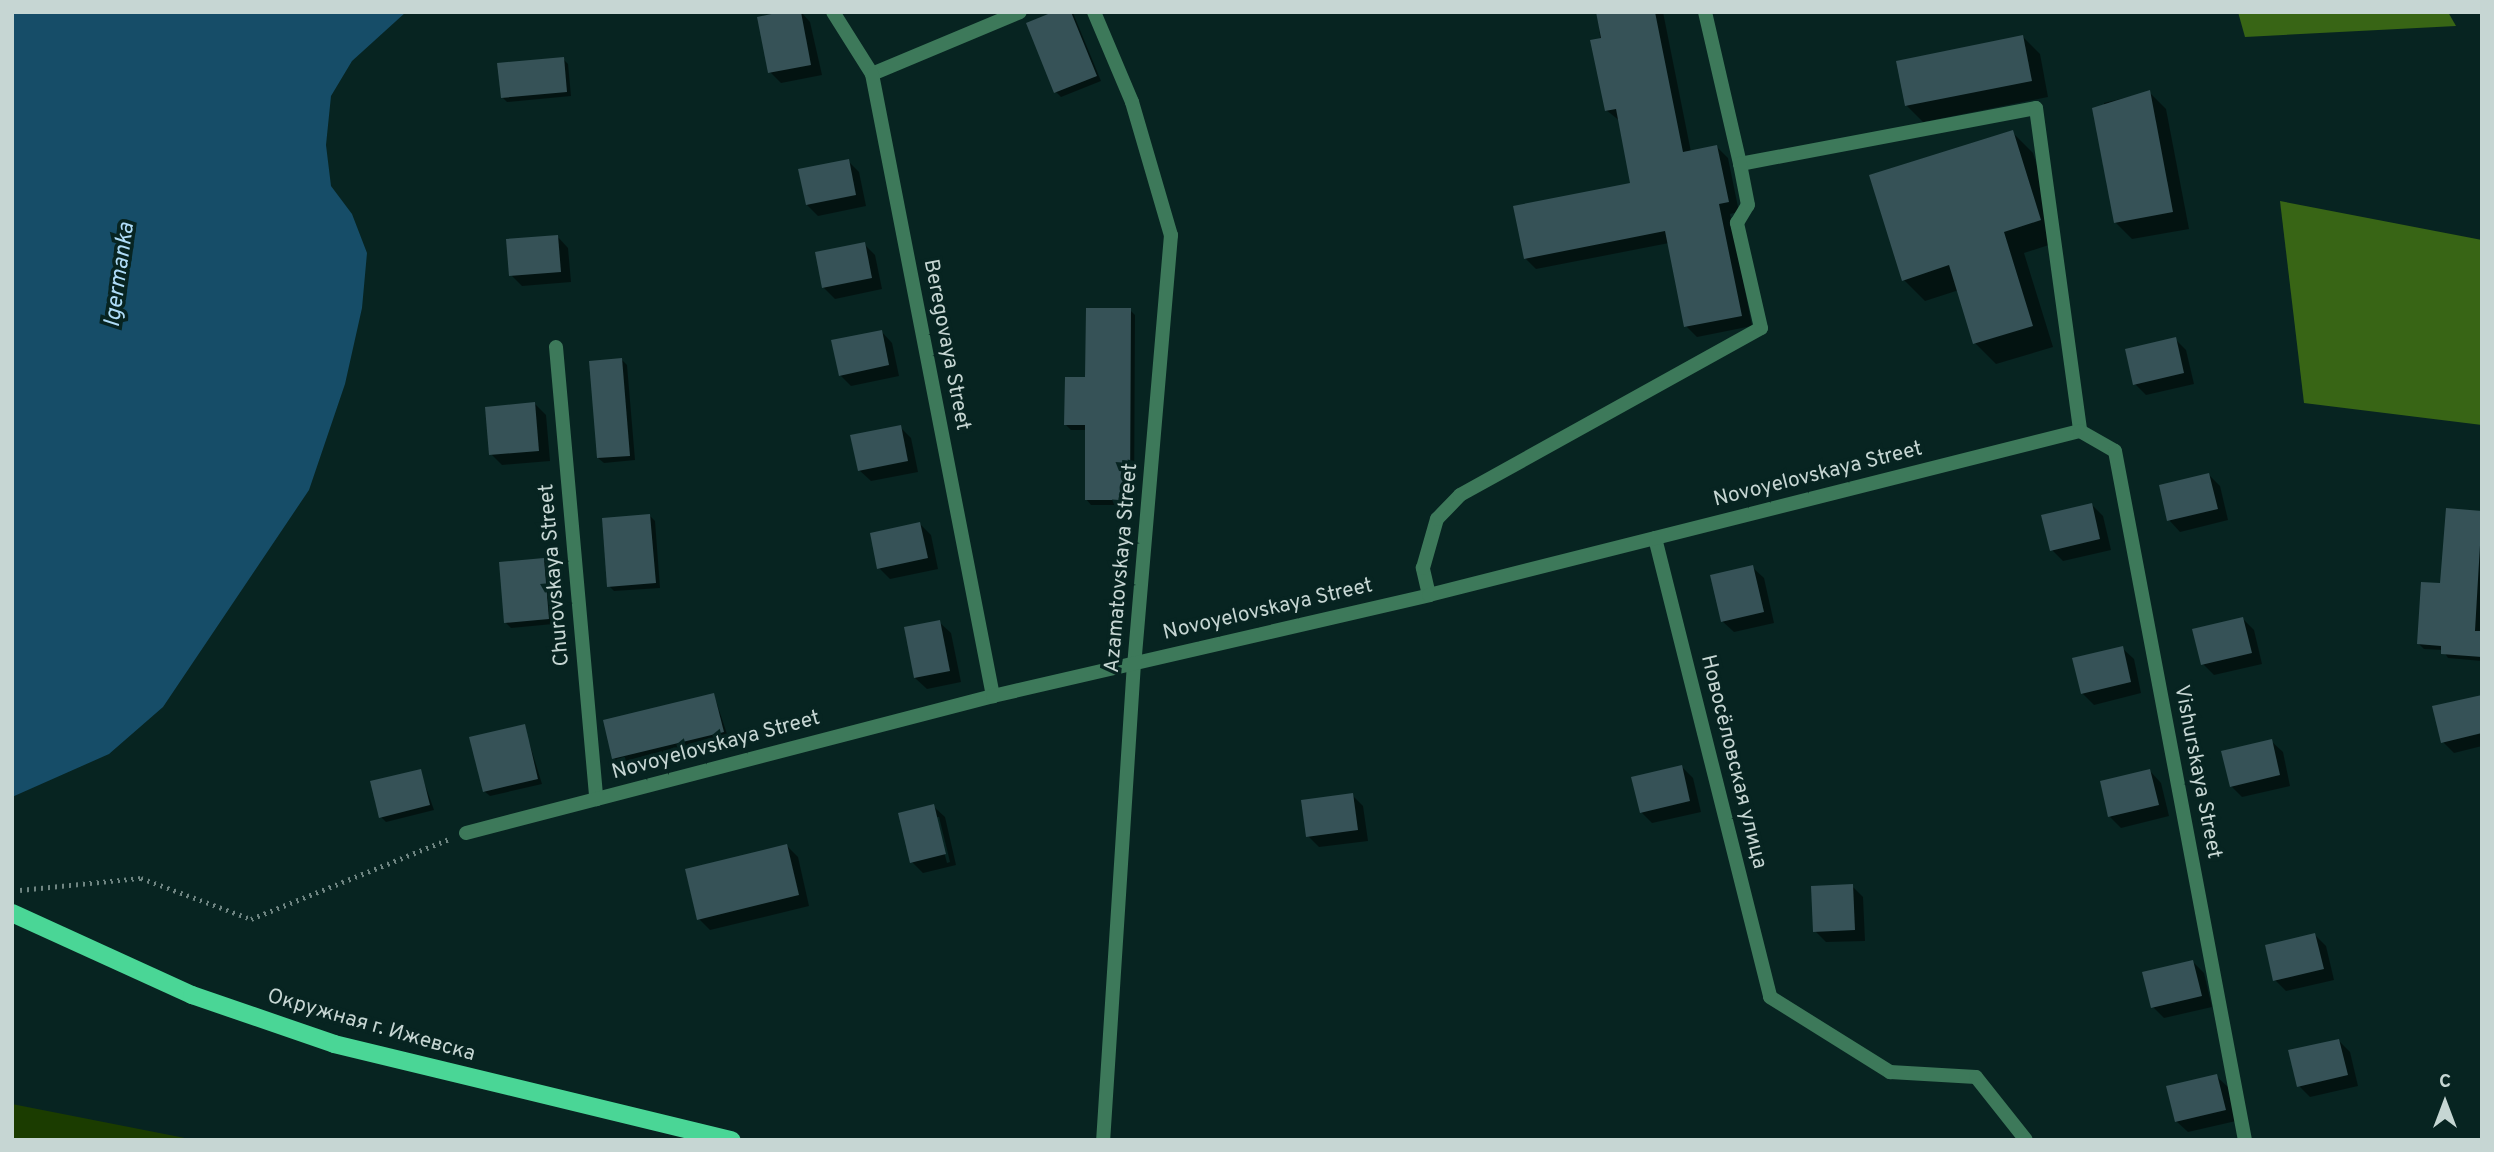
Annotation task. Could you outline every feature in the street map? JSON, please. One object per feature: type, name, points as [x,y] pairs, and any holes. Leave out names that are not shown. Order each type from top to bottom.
[{"type":"main road","name":"Окружная г. Ижевска","points":[[12,913],[192,995],[334,1044],[732,1140]]},
{"type":"street","name":"Beregovaya Street","points":[[832,12],[872,74],[993,696]]},
{"type":"street","points":[[872,74],[1020,12]]},
{"type":"street","name":"Azamatovskaya Street","points":[[1094,12],[1132,102],[1171,235],[1134,663],[1103,1140]]},
{"type":"street","points":[[1429,595],[1423,568],[1437,519],[1460,495],[1761,328],[1737,223],[1748,205],[1705,12]]},
{"type":"street","points":[[1740,164],[2036,108],[2080,431]]},
{"type":"street","name":"Churovskaya Street","points":[[556,347],[596,799]]},
{"type":"street","name":"Novoyelovskaya Street","points":[[466,833],[993,696],[1429,595],[2080,431]]},
{"type":"street","name":"Vishurskaya Street","points":[[2080,431],[2115,451],[2245,1140]]},
{"type":"street","name":"Новосёловская улица","points":[[1655,538],[1769,997],[1890,1072],[1976,1077],[2026,1140]]},
{"type":"path","points":[[12,891],[141,878],[251,919],[466,833]]},
{"type":"green space","points":[[2238,12],[2448,12],[2456,26],[2245,37]]},
{"type":"green space","points":[[2280,201],[2482,240],[2482,425],[2304,403]]},
{"type":"green space","points":[[12,1104],[195,1140],[12,1140]]},
{"type":"water","name":"Igermanka","points":[[12,12],[406,12],[352,61],[331,96],[326,145],[331,186],[352,214],[367,253],[362,308],[345,384],[309,490],[163,707],[109,754],[12,797]]},
{"type":"building","points":[[781,12],[801,12],[811,65],[768,73],[757,17]]},
{"type":"building","points":[[1053,12],[1071,12],[1097,76],[1054,93],[1026,23]]},
{"type":"building","points":[[1596,12],[1655,12],[1683,152],[1717,145],[1729,202],[1719,204],[1742,316],[1684,327],[1665,231],[1524,259],[1513,206],[1630,183],[1616,109],[1605,111],[1590,40],[1601,38]]},
{"type":"building","points":[[2023,35],[2032,81],[1905,106],[1896,61]]},
{"type":"building","points":[[564,57],[567,92],[501,98],[497,63]]},
{"type":"building","points":[[2150,90],[2173,212],[2114,223],[2092,108]]},
{"type":"building","points":[[2013,130],[2041,220],[2004,232],[2033,326],[1973,344],[1949,265],[1902,281],[1869,175]]},
{"type":"building","points":[[849,159],[856,195],[806,205],[798,169]]},
{"type":"building","points":[[558,235],[561,272],[509,276],[506,239]]},
{"type":"building","points":[[865,242],[872,278],[822,288],[815,252]]},
{"type":"building","points":[[1086,308],[1131,308],[1130,500],[1085,500],[1085,425],[1064,425],[1065,377],[1085,377]]},
{"type":"building","points":[[882,330],[889,365],[839,376],[831,340]]},
{"type":"building","points":[[2176,337],[2184,373],[2133,385],[2125,349]]},
{"type":"building","points":[[622,358],[630,456],[597,458],[589,361]]},
{"type":"building","points":[[535,402],[539,451],[489,455],[485,407]]},
{"type":"building","points":[[901,425],[908,461],[858,471],[850,435]]},
{"type":"building","points":[[2209,473],[2218,509],[2167,521],[2159,485]]},
{"type":"building","points":[[2092,503],[2100,539],[2050,551],[2041,515]]},
{"type":"building","points":[[2446,508],[2482,511],[2475,631],[2482,631],[2482,657],[2441,654],[2441,646],[2417,644],[2421,582],[2440,583]]},
{"type":"building","points":[[650,514],[656,583],[607,587],[602,518]]},
{"type":"building","points":[[920,522],[928,558],[877,569],[870,533]]},
{"type":"building","points":[[544,558],[549,619],[504,623],[499,562]]},
{"type":"building","points":[[1753,565],[1764,612],[1721,622],[1710,575]]},
{"type":"building","points":[[2243,617],[2252,653],[2201,665],[2192,629]]},
{"type":"building","points":[[940,620],[950,671],[914,678],[904,627]]},
{"type":"building","points":[[2123,646],[2131,682],[2081,694],[2072,658]]},
{"type":"building","points":[[714,693],[724,732],[612,759],[603,720]]},
{"type":"building","points":[[2482,695],[2482,733],[2441,743],[2432,706]]},
{"type":"building","points":[[525,724],[538,779],[483,792],[469,737]]},
{"type":"building","points":[[2272,739],[2280,775],[2230,787],[2221,751]]},
{"type":"building","points":[[1682,765],[1690,801],[1640,813],[1631,777]]},
{"type":"building","points":[[421,769],[430,805],[379,818],[370,781]]},
{"type":"building","points":[[2150,769],[2159,805],[2108,817],[2100,781]]},
{"type":"building","points":[[1353,793],[1358,830],[1306,837],[1301,800]]},
{"type":"building","points":[[934,804],[946,854],[910,863],[898,813]]},
{"type":"building","points":[[787,844],[799,895],[697,920],[685,869]]},
{"type":"building","points":[[1853,884],[1855,930],[1813,932],[1811,886]]},
{"type":"building","points":[[2315,933],[2324,969],[2273,981],[2265,945]]},
{"type":"building","points":[[2193,960],[2202,996],[2151,1008],[2142,972]]},
{"type":"building","points":[[2339,1039],[2348,1075],[2297,1087],[2288,1050]]},
{"type":"building","points":[[2217,1074],[2226,1110],[2175,1122],[2166,1086]]}]
